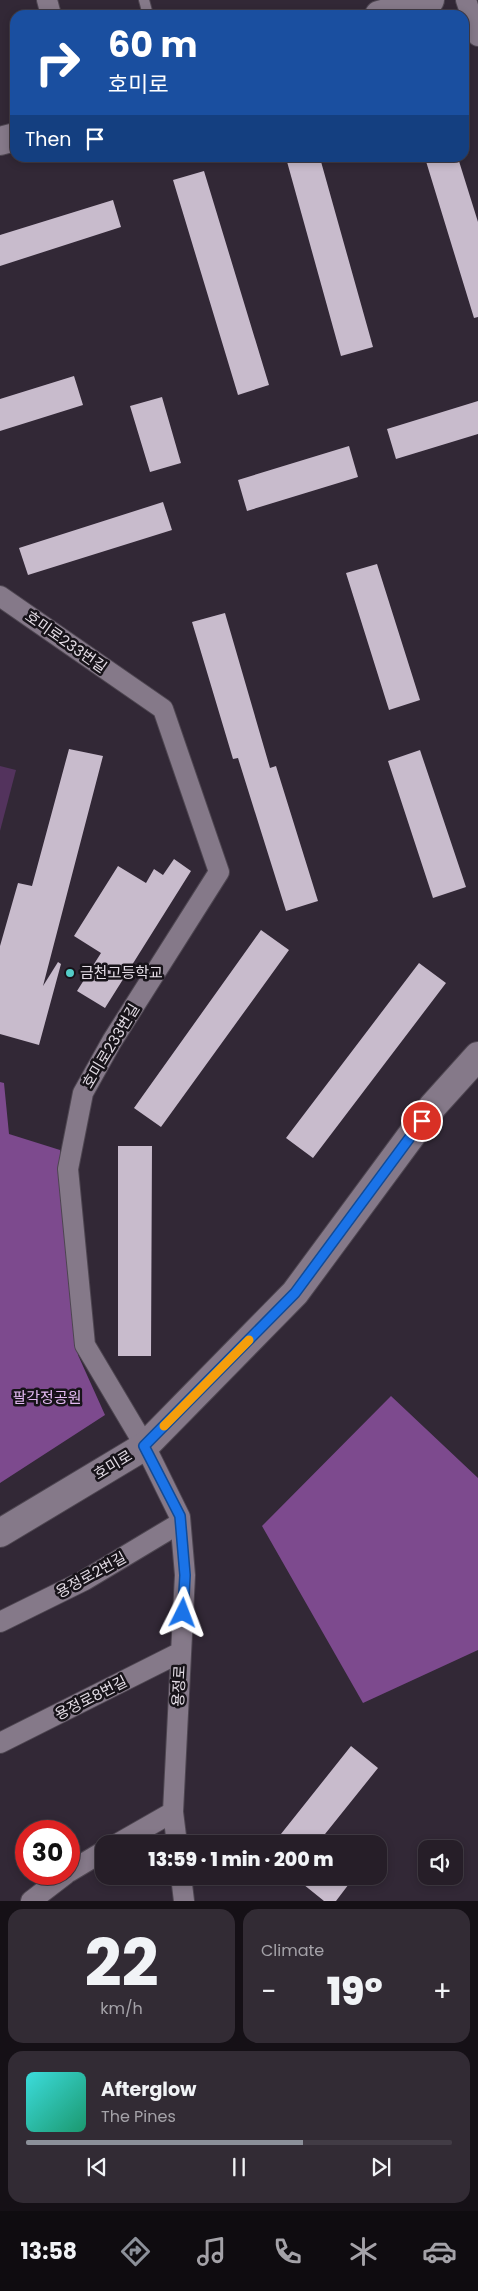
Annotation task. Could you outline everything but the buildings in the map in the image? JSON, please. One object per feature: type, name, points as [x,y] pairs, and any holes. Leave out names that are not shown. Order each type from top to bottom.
[{"type":"street","points":[[396,10],[430,0]]},
{"type":"street","points":[[466,0],[478,36]]},
{"type":"street","name":"호미로233번길","points":[[0,596],[163,709],[219,872],[112,1041],[83,1093],[68,1169],[85,1345],[144,1446]]},
{"type":"street","name":"호미로","points":[[0,1532],[144,1446],[295,1293],[433,1106],[478,1056]]},
{"type":"street","name":"용정로","points":[[144,1446],[180,1516],[185,1575],[173,1812],[176,1835]]},
{"type":"street","name":"용정로2번길","points":[[0,1622],[85,1580],[180,1523]]},
{"type":"street","name":"용정로8번길","points":[[0,1744],[181,1652]]},
{"type":"street","points":[[133,1835],[173,1812]]},
{"type":"street","points":[[80,1866],[95,1856]]},
{"type":"street","points":[[31,1901],[52,1885]]},
{"type":"street","points":[[182,1885],[184,1901]]},
{"type":"shaded area","points":[[0,766],[16,770],[0,831]]},
{"type":"green space","name":"팔각정공원","points":[[0,1082],[4,1083],[9,1134],[60,1150],[78,1355],[105,1415],[0,1483]]},
{"type":"green space","points":[[391,1396],[478,1478],[478,1650],[363,1703],[262,1526]]},
{"type":"slow traffic","points":[[164,1426],[249,1340]]},
{"type":"place","name":"금천고등학교","points":[[70,973]]},
{"type":"route","points":[[183,1613],[185,1575],[180,1516],[144,1446],[295,1293],[422,1121]]}]
